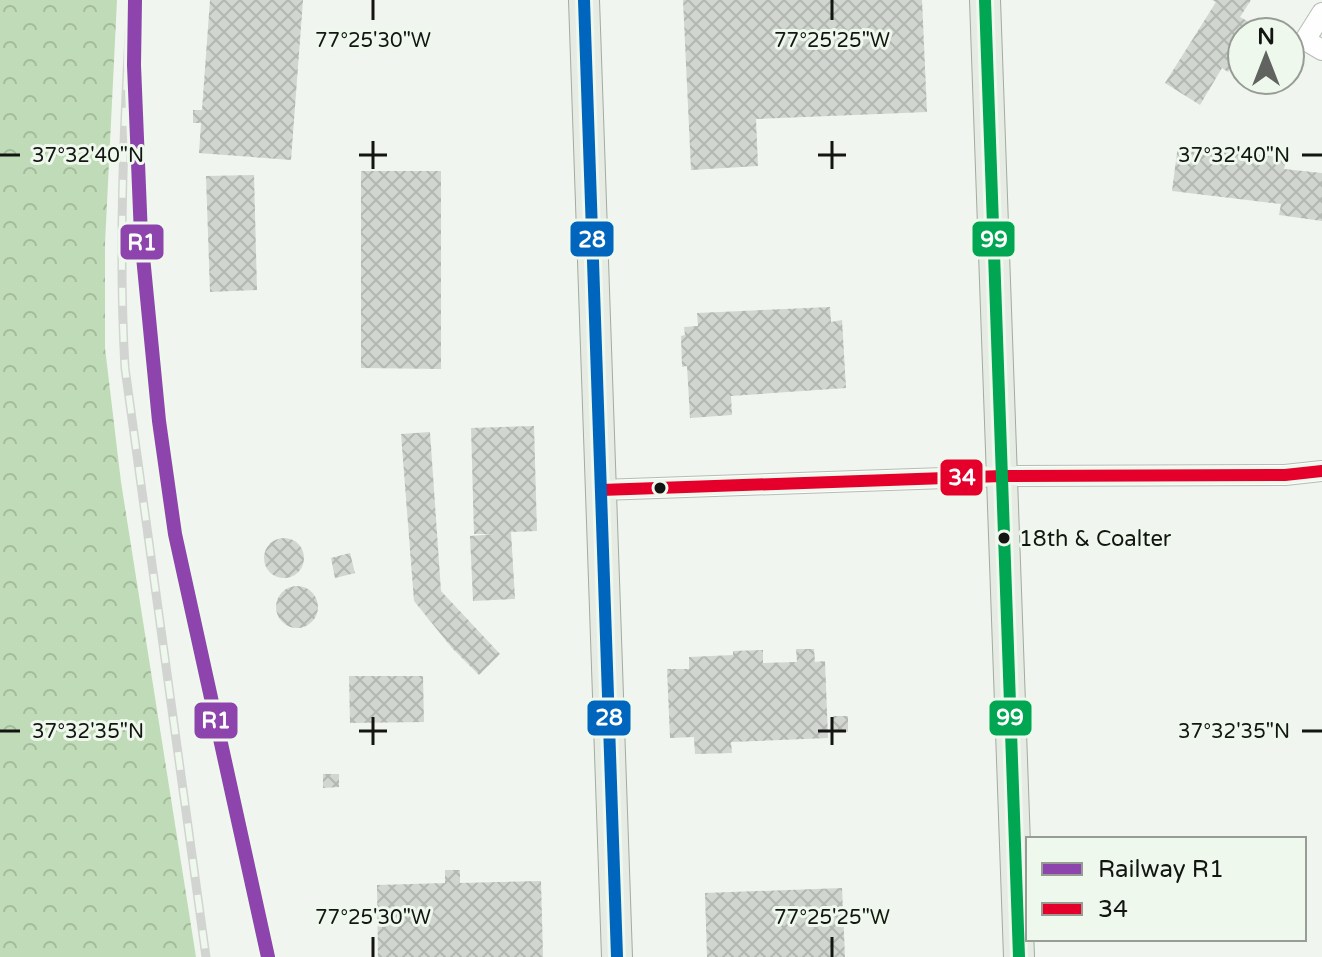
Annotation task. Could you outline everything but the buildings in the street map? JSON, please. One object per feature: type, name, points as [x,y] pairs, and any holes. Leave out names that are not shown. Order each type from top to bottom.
[{"type":"main road","points":[[584,0],[617,957]]},
{"type":"main road","points":[[985,0],[1019,957]]},
{"type":"street","points":[[1322,13],[1305,40],[1322,50]]},
{"type":"street","points":[[601,490],[1002,476],[1285,475],[1322,471]]},
{"type":"green space","points":[[0,0],[117,0],[105,244],[105,348],[121,482],[196,957],[0,957]]},
{"type":"railway","points":[[131,0],[122,230],[125,368],[206,957]]},
{"type":"rail line","name":"R1","points":[[135,0],[134,65],[141,236],[159,421],[175,534],[268,957]]},
{"type":"transit line","name":"28","points":[[584,0],[617,957]]},
{"type":"transit line","name":"99","points":[[985,0],[1019,957]]},
{"type":"transit line","name":"34","points":[[601,490],[1002,476],[1285,475],[1322,471]]},
{"type":"place","name":"18th & Coalter","points":[[1004,538]]}]
